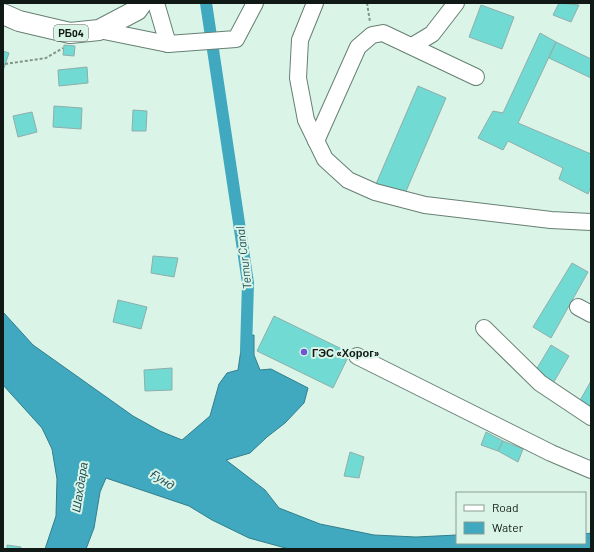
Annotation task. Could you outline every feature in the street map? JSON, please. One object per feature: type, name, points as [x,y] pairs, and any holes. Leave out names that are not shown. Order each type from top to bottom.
[{"type":"main road","name":"РБ04","points":[[3,14],[19,21],[70,33],[99,30],[137,10],[142,3]]},
{"type":"street","points":[[156,3],[168,44]]},
{"type":"street","points":[[99,30],[168,44],[236,39],[255,3]]},
{"type":"street","points":[[314,3],[300,40],[298,78],[306,120],[325,160],[348,180],[375,192],[425,205],[551,220],[591,222]]},
{"type":"street","points":[[412,46],[432,34],[456,3]]},
{"type":"street","points":[[316,141],[358,47],[372,36],[383,33],[476,77]]},
{"type":"street","points":[[484,328],[540,383],[591,417]]},
{"type":"street","points":[[357,356],[551,453],[591,470]]},
{"type":"path","points":[[367,3],[372,36]]},
{"type":"path","points":[[5,64],[46,58],[73,40],[70,33]]},
{"type":"water","points":[[3,312],[33,345],[133,416],[160,431],[182,440],[210,416],[219,384],[227,373],[238,370],[243,336],[254,335],[254,355],[260,370],[271,369],[308,388],[304,403],[285,423],[250,453],[226,460],[265,490],[279,508],[320,524],[374,535],[416,537],[456,535],[456,544],[586,544],[586,534],[591,533],[591,549],[289,549],[249,538],[212,520],[189,506],[106,478],[100,492],[94,528],[86,549],[45,549],[56,516],[57,479],[52,449],[42,428],[3,385]]},
{"type":"building","points":[[559,3],[579,5],[571,22],[553,15]]},
{"type":"building","points":[[481,5],[514,17],[502,49],[469,37]]},
{"type":"building","points":[[540,33],[556,42],[518,123],[591,154],[591,186],[588,194],[559,179],[563,168],[508,141],[503,150],[478,138],[493,111],[503,113]]},
{"type":"building","points":[[556,42],[591,59],[591,78],[549,58]]},
{"type":"building","points":[[64,45],[75,46],[74,56],[63,55]]},
{"type":"building","points":[[3,51],[9,53],[3,71]]},
{"type":"building","points":[[87,67],[88,83],[59,86],[58,70]]},
{"type":"building","points":[[418,86],[446,98],[404,196],[376,184]]},
{"type":"building","points":[[54,106],[82,108],[81,129],[53,127]]},
{"type":"building","points":[[133,110],[147,111],[146,131],[132,131]]},
{"type":"building","points":[[32,112],[37,132],[18,137],[13,116]]},
{"type":"building","points":[[153,256],[178,258],[174,277],[151,273]]},
{"type":"building","points":[[572,263],[588,272],[551,338],[533,327]]},
{"type":"building","points":[[118,300],[147,307],[141,329],[113,322]]},
{"type":"building","name":"ГЭС «Хорог»","points":[[274,316],[350,353],[333,388],[257,351]]},
{"type":"building","points":[[551,345],[569,356],[552,385],[533,375]]},
{"type":"building","points":[[172,368],[172,390],[145,391],[144,370]]},
{"type":"building","points":[[591,381],[591,411],[578,404]]},
{"type":"building","points":[[486,432],[503,441],[498,451],[481,445]]},
{"type":"building","points":[[503,441],[523,449],[518,462],[498,451]]},
{"type":"building","points":[[350,452],[364,457],[359,478],[344,476]]},
{"type":"building","points":[[7,545],[21,547],[21,549],[7,549]]},
{"type":"waterway","name":"Temur Canal","points":[[206,3],[248,283],[246,351]]},
{"type":"place","name":"ГЭС «Хорог»","points":[[304,352]]},
{"type":"water label","name":"Ғунд","points":[[163,479]]},
{"type":"water label","name":"Шахдара","points":[[79,487]]}]
